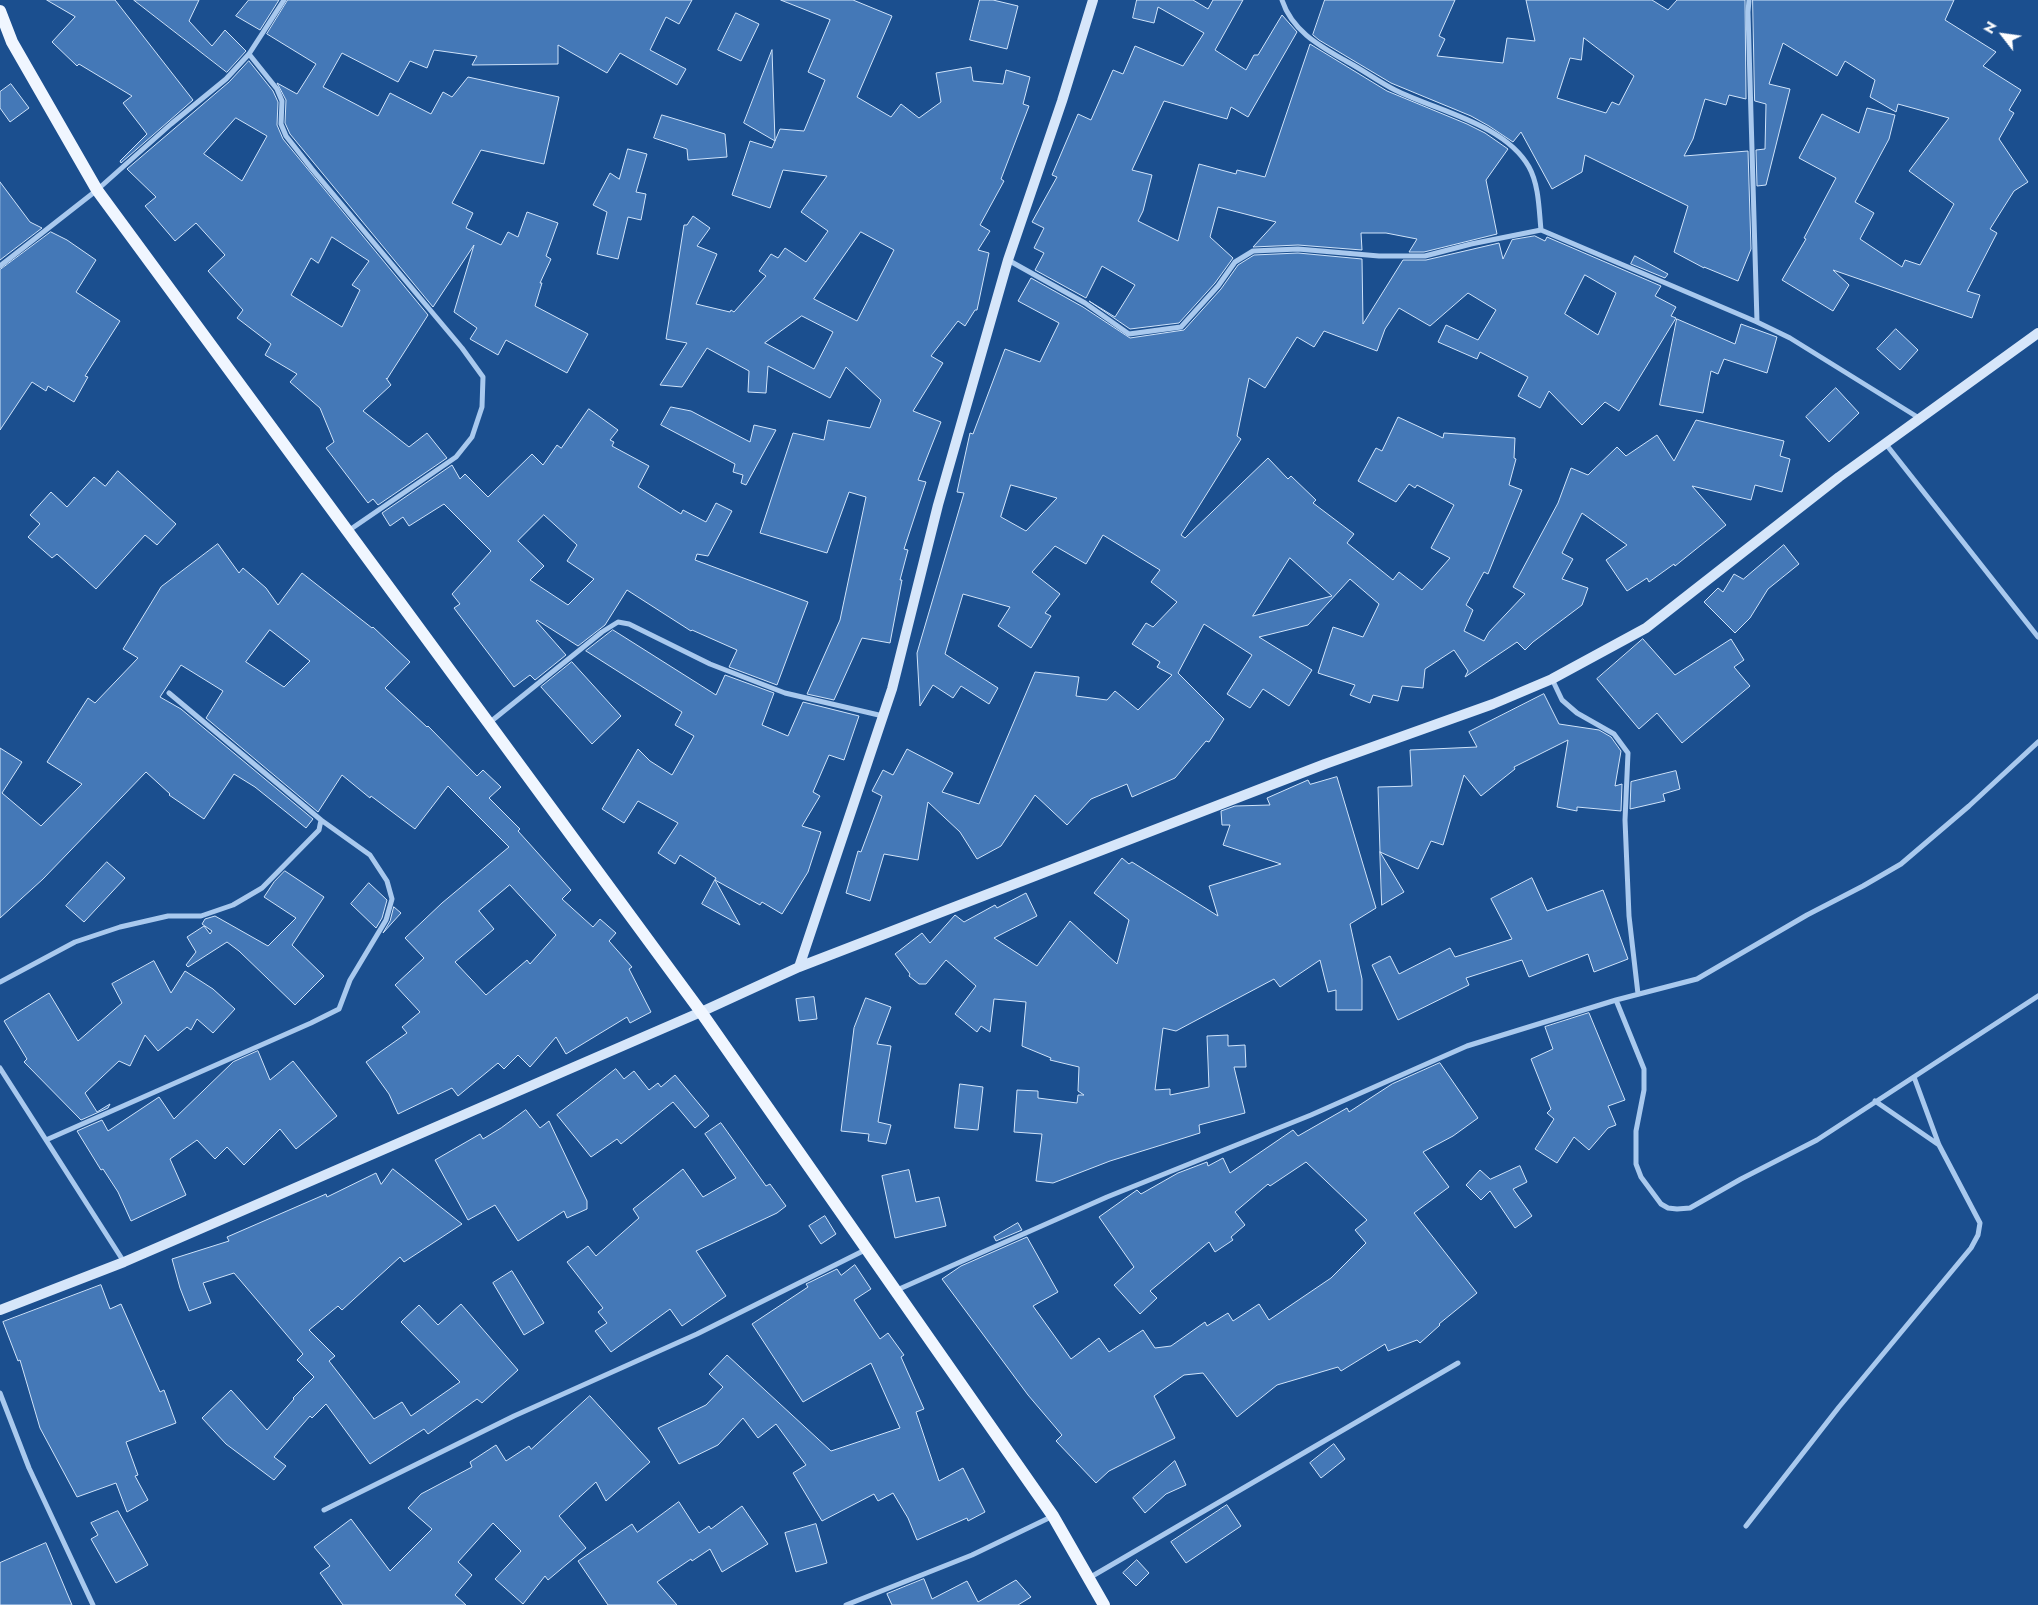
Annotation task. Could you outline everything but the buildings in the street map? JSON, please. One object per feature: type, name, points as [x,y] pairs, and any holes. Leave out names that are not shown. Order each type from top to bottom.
[{"type":"main road","points":[[799,968],[892,689],[938,505],[1008,260],[1062,100],[1093,0]]},
{"type":"main road","points":[[0,11],[12,42],[97,190],[701,1012],[894,1291],[1053,1516],[1104,1605]]},
{"type":"main road","points":[[0,1310],[124,1262],[799,968],[1325,764],[1492,704],[1552,679],[1646,628],[1839,477],[2038,333]]},
{"type":"street","points":[[0,266],[97,190],[171,124],[226,79],[249,54],[284,0]]},
{"type":"street","points":[[1282,0],[1286,14],[1300,30],[1318,45],[1396,90],[1500,136],[1528,166],[1534,179],[1542,230]]},
{"type":"street","points":[[1749,0],[1757,322]]},
{"type":"street","points":[[249,54],[277,89],[282,101],[281,124],[286,136],[462,348],[483,377],[482,407],[472,437],[456,457],[348,532]]},
{"type":"street","points":[[1008,260],[1085,303],[1130,334],[1182,327],[1218,286],[1235,262],[1253,251],[1298,249],[1379,256],[1426,256],[1471,244],[1542,230],[1790,338],[1918,418]]},
{"type":"street","points":[[1885,443],[2038,637]]},
{"type":"street","points":[[489,724],[602,632],[618,622],[629,624],[710,664],[785,693],[883,716]]},
{"type":"street","points":[[1552,679],[1562,700],[1577,713],[1614,734],[1628,753],[1625,820],[1629,916],[1638,994]]},
{"type":"street","points":[[46,1140],[311,1024],[339,1009],[350,980],[386,920],[392,899],[387,881],[370,855],[321,820],[169,693]]},
{"type":"street","points":[[894,1291],[1107,1197],[1311,1116],[1467,1046],[1616,1000],[1697,979],[1807,915],[1886,874],[1969,806],[2038,742]]},
{"type":"street","points":[[0,982],[84,939],[120,927],[168,916],[201,916],[233,905],[262,888],[314,836],[319,830],[321,820]]},
{"type":"street","points":[[1616,1000],[1644,1070],[1644,1090],[1636,1131],[1636,1164],[1641,1177],[1661,1204],[1668,1208],[1690,1208],[1817,1140],[2038,996]]},
{"type":"street","points":[[0,1068],[124,1262]]},
{"type":"street","points":[[1746,1526],[1839,1407],[1971,1248],[1978,1235],[1980,1223],[1939,1145],[1914,1077]]},
{"type":"street","points":[[1875,1101],[1939,1145]]},
{"type":"street","points":[[324,1510],[514,1416],[698,1334],[866,1250]]},
{"type":"street","points":[[1089,1578],[1458,1363]]},
{"type":"street","points":[[0,1393],[29,1468],[93,1605]]},
{"type":"street","points":[[846,1605],[972,1554],[1053,1516]]}]
